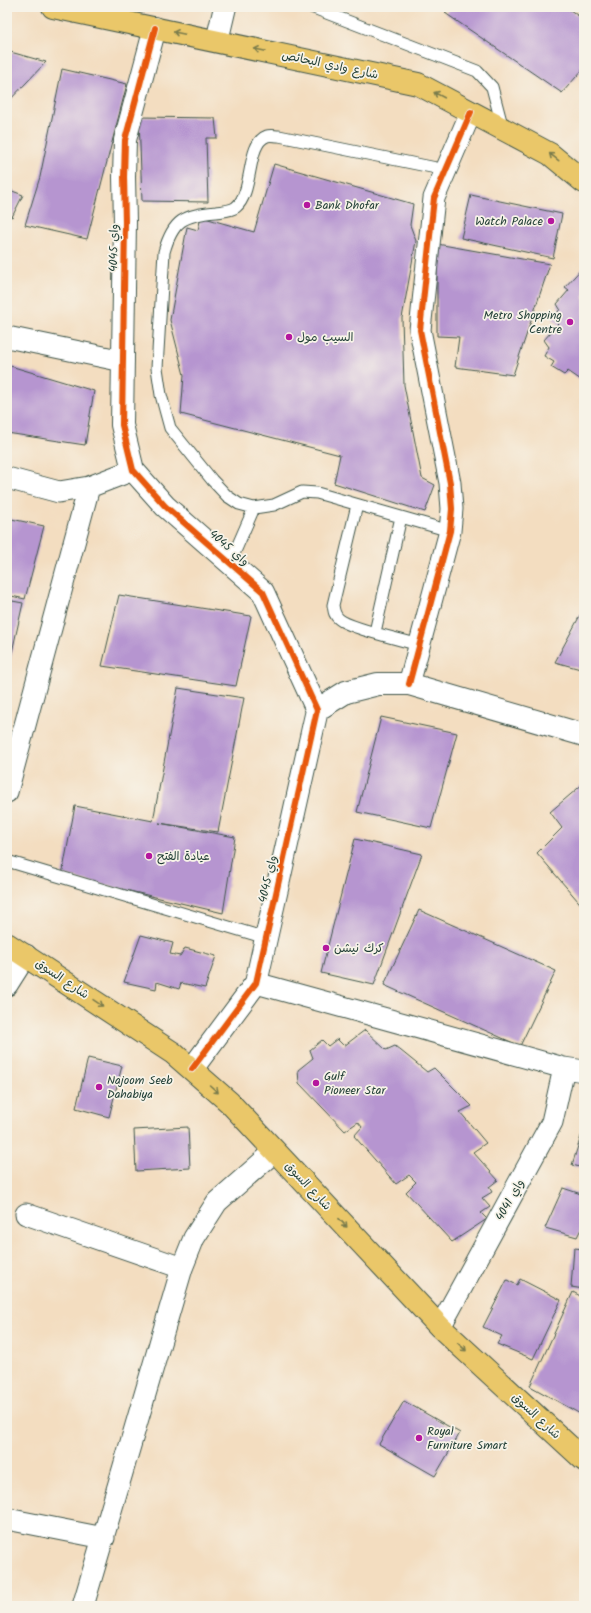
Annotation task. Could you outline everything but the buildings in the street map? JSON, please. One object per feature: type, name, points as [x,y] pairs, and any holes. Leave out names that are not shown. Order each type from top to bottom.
[{"type":"main road","name":"شارع وادي البحائص","points":[[53,7],[418,84],[550,154],[584,182]]},
{"type":"main road","name":"شارع السوق","points":[[7,944],[26,955],[173,1053],[229,1102],[440,1327],[584,1460]]},
{"type":"street","points":[[217,41],[225,7]]},
{"type":"street","name":"واي 4045","points":[[155,28],[125,140],[122,425],[133,470],[165,506],[263,592],[317,710],[256,983],[192,1069]]},
{"type":"street","points":[[409,684],[450,531],[452,509],[450,482],[420,330],[434,198],[471,112]]},
{"type":"street","points":[[7,337],[123,361]]},
{"type":"street","points":[[7,478],[59,492],[89,487],[133,470]]},
{"type":"street","points":[[7,792],[89,487]]},
{"type":"street","points":[[317,710],[346,692],[378,684],[409,684],[584,735]]},
{"type":"street","points":[[7,985],[26,955]]},
{"type":"street","points":[[256,983],[564,1068],[584,1071]]},
{"type":"street","name":"واي 4041","points":[[440,1327],[552,1122],[564,1068]]},
{"type":"street","points":[[83,1606],[182,1268],[194,1238],[217,1202],[275,1151]]},
{"type":"street","points":[[26,1214],[182,1268]]},
{"type":"street","points":[[7,1519],[104,1538]]},
{"type":"lane","points":[[311,7],[477,71],[492,87],[503,129]]},
{"type":"lane","points":[[446,170],[279,136],[267,136],[259,141],[255,150],[243,199],[236,207],[228,211],[192,215],[181,221],[168,236],[164,252],[157,368],[161,395],[170,428],[212,480],[227,496],[239,504],[254,508],[274,505],[302,492],[317,493],[450,531]]},
{"type":"lane","points":[[357,505],[333,605],[334,614],[340,620],[419,645]]},
{"type":"lane","points":[[230,563],[254,508]]},
{"type":"lane","points":[[376,632],[400,517]]},
{"type":"lane","points":[[7,861],[266,938]]},
{"type":"cycle path","points":[[155,28],[125,140],[122,425],[133,470],[165,506],[263,592],[317,710],[256,983],[192,1069]]},
{"type":"cycle path","points":[[409,684],[450,531],[452,509],[450,483],[420,330],[434,198],[471,112]]},
{"type":"place","name":"Bank Dhofar","points":[[307,205]]},
{"type":"place","name":"Watch Palace","points":[[551,221]]},
{"type":"place","name":"Metro Shopping Centre","points":[[570,322]]},
{"type":"place","name":"السيب مول","points":[[289,337]]},
{"type":"place","name":"عيادة الفتح","points":[[149,856]]},
{"type":"place","name":"كرك نيشن","points":[[326,948]]},
{"type":"place","name":"Gulf Pioneer Star","points":[[316,1083]]},
{"type":"place","name":"Najoom Seeb Dahabiya","points":[[99,1087]]},
{"type":"place","name":"Royal Furniture Smart","points":[[419,1438]]}]
